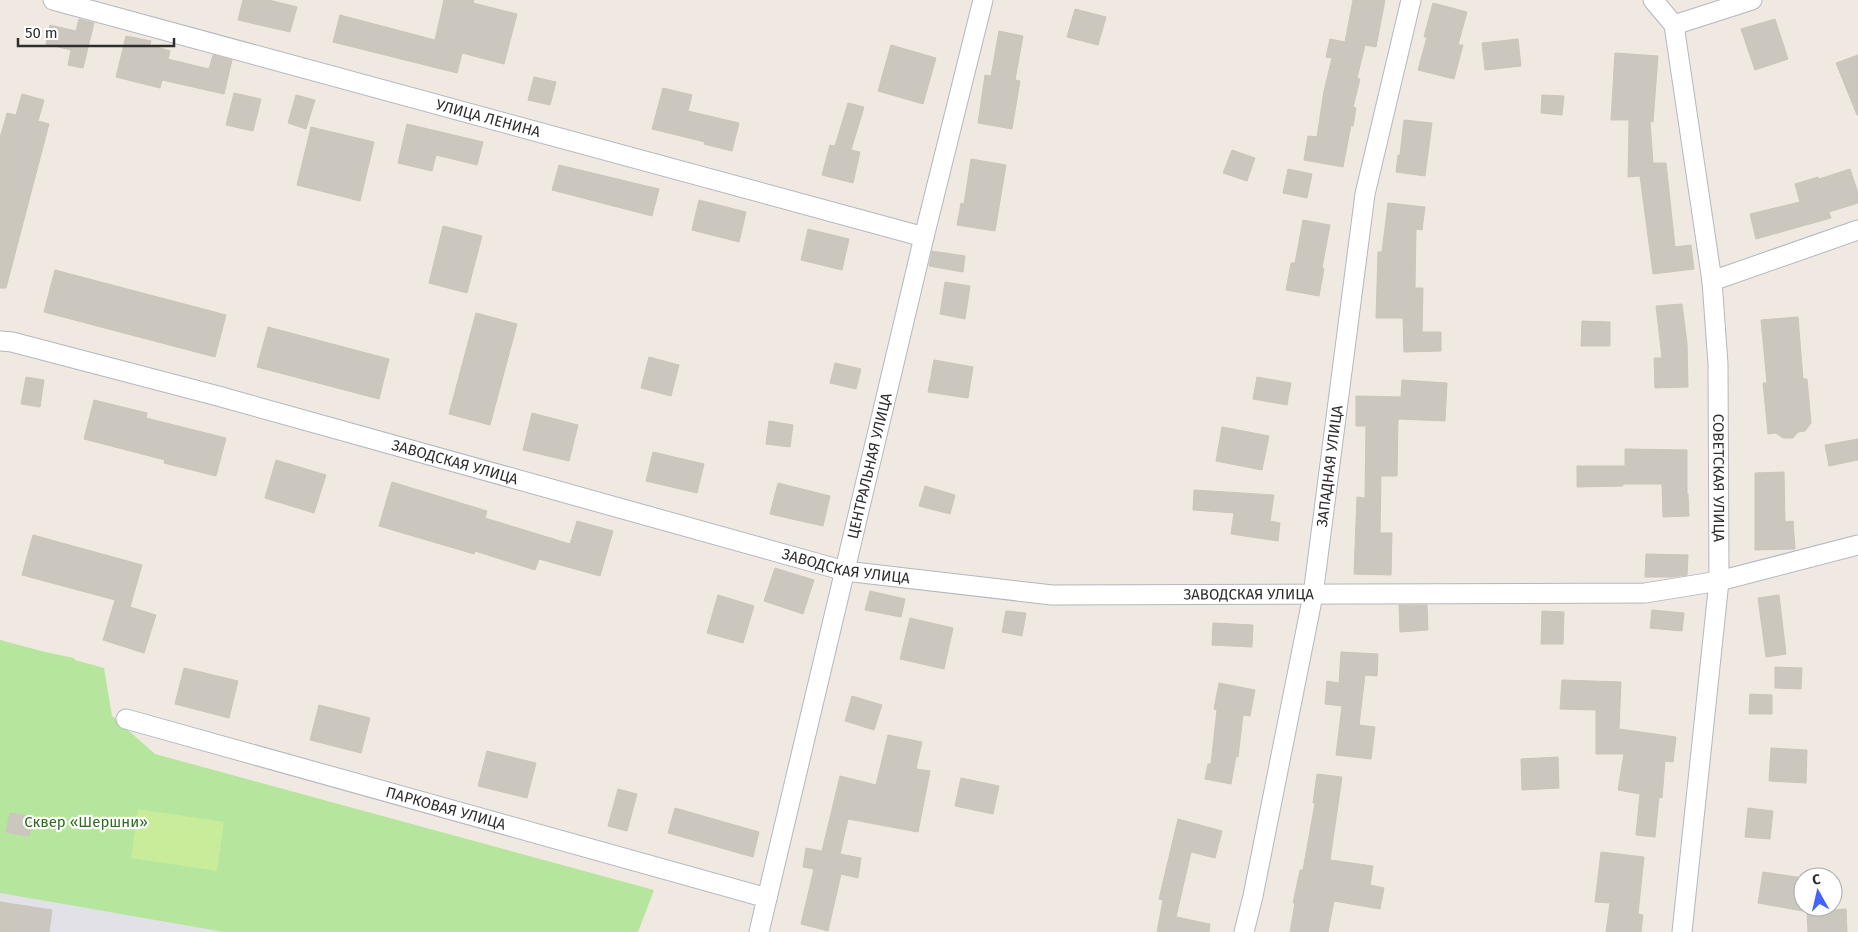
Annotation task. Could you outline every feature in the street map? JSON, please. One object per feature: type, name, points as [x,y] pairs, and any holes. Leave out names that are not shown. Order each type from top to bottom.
[{"type":"street","name":"УЛИЦА ЛЕНИНА","points":[[53,0],[924,237]]},
{"type":"street","name":"ЦЕНТРАЛЬНАЯ УЛИЦА","points":[[759,932],[924,237],[983,0]]},
{"type":"street","name":"ЗАПАДНАЯ УЛИЦА","points":[[1244,932],[1253,896],[1313,595],[1365,194],[1411,0]]},
{"type":"street","points":[[1653,0],[1674,25],[1752,0]]},
{"type":"street","name":"СОВЕТСКАЯ УЛИЦА","points":[[1674,25],[1712,281],[1718,364],[1719,581],[1682,932]]},
{"type":"street","points":[[1712,281],[1858,230]]},
{"type":"street","name":"ЗАВОДСКАЯ УЛИЦА","points":[[0,341],[12,342],[218,396],[845,571],[1052,595],[1645,593],[1719,581],[1858,545]]},
{"type":"street","name":"ПАРКОВАЯ УЛИЦА","points":[[126,719],[767,898]]},
{"type":"shaded area","points":[[0,893],[224,932],[0,932]]},
{"type":"green space","name":"Сквер «Шершни»","points":[[0,640],[74,658],[75,660],[104,668],[112,716],[155,754],[654,890],[638,932],[224,932],[0,893]]},
{"type":"green space","points":[[138,809],[224,822],[217,871],[131,858]]},
{"type":"building","points":[[243,0],[269,0],[297,7],[290,32],[238,20]]},
{"type":"building","points":[[444,0],[474,0],[473,3],[517,14],[504,64],[462,53],[457,73],[333,42],[340,15],[435,40]]},
{"type":"building","points":[[1353,0],[1385,0],[1376,47],[1365,45],[1357,78],[1360,79],[1353,107],[1356,108],[1353,126],[1351,125],[1343,167],[1304,160],[1308,136],[1317,137],[1324,91],[1332,58],[1326,57],[1330,39],[1345,42]]},
{"type":"building","points":[[1433,3],[1467,12],[1458,45],[1463,45],[1454,79],[1418,70],[1427,37],[1424,37]]},
{"type":"building","points":[[1075,9],[1106,17],[1098,45],[1067,37]]},
{"type":"building","points":[[79,19],[94,23],[83,68],[68,65],[71,50],[46,44],[50,25],[76,31]]},
{"type":"building","points":[[1775,19],[1788,59],[1755,70],[1741,29]]},
{"type":"building","points":[[999,31],[1023,36],[1015,80],[1020,81],[1012,129],[978,123],[985,75],[991,76]]},
{"type":"building","points":[[126,36],[151,41],[150,45],[170,51],[168,59],[209,69],[213,55],[232,60],[224,94],[162,80],[160,88],[116,77]]},
{"type":"building","points":[[1518,39],[1521,66],[1485,70],[1482,43]]},
{"type":"building","points":[[891,45],[936,58],[923,104],[878,91]]},
{"type":"building","points":[[1615,53],[1658,56],[1653,122],[1650,121],[1653,163],[1666,163],[1675,247],[1691,245],[1694,269],[1653,274],[1640,176],[1628,177],[1629,120],[1611,120]]},
{"type":"building","points":[[1858,55],[1858,115],[1857,115],[1836,63]]},
{"type":"building","points":[[534,77],[556,82],[550,105],[528,100]]},
{"type":"building","points":[[663,88],[692,95],[688,111],[739,123],[732,151],[704,144],[705,142],[652,129]]},
{"type":"building","points":[[234,93],[261,99],[253,131],[226,125]]},
{"type":"building","points":[[22,94],[44,100],[38,121],[49,124],[6,288],[0,288],[0,138],[7,113],[16,115]]},
{"type":"building","points":[[296,95],[315,100],[306,129],[288,123]]},
{"type":"building","points":[[1542,95],[1564,96],[1562,115],[1541,113]]},
{"type":"building","points":[[848,103],[864,107],[851,150],[860,152],[853,183],[822,175],[830,145],[835,146]]},
{"type":"building","points":[[1404,120],[1432,123],[1425,176],[1396,172]]},
{"type":"building","points":[[407,124],[483,142],[477,165],[436,155],[432,171],[398,163]]},
{"type":"building","points":[[311,127],[374,142],[360,201],[297,185]]},
{"type":"building","points":[[1232,150],[1255,158],[1247,181],[1223,173]]},
{"type":"building","points":[[971,159],[1006,165],[995,231],[957,225],[961,203],[964,204]]},
{"type":"building","points":[[559,165],[659,189],[652,216],[552,190]]},
{"type":"building","points":[[1288,169],[1312,174],[1307,198],[1283,193]]},
{"type":"building","points":[[1850,169],[1858,193],[1858,203],[1829,212],[1831,218],[1756,239],[1750,214],[1800,202],[1795,184]]},
{"type":"building","points":[[699,200],[746,212],[739,242],[692,230]]},
{"type":"building","points":[[1388,203],[1425,207],[1422,230],[1416,229],[1415,288],[1423,288],[1422,332],[1441,332],[1441,351],[1404,352],[1403,318],[1376,318],[1378,252],[1382,252]]},
{"type":"building","points":[[1303,220],[1330,225],[1319,296],[1286,290],[1291,263],[1295,263]]},
{"type":"building","points":[[443,226],[482,236],[467,293],[429,283]]},
{"type":"building","points":[[808,229],[849,239],[842,270],[801,260]]},
{"type":"building","points":[[932,251],[965,256],[963,272],[929,266]]},
{"type":"building","points":[[55,270],[226,315],[215,357],[44,312]]},
{"type":"building","points":[[945,282],[970,286],[965,319],[940,314]]},
{"type":"building","points":[[1682,304],[1687,343],[1688,387],[1655,388],[1654,358],[1662,358],[1656,306]]},
{"type":"building","points":[[476,313],[517,324],[490,425],[449,414]]},
{"type":"building","points":[[1798,317],[1803,379],[1807,379],[1811,423],[1805,431],[1798,432],[1793,438],[1783,438],[1776,433],[1768,434],[1763,383],[1767,383],[1761,320]]},
{"type":"building","points":[[1582,321],[1610,322],[1610,346],[1581,346]]},
{"type":"building","points":[[268,327],[389,359],[379,399],[257,367]]},
{"type":"building","points":[[649,357],[679,365],[671,396],[641,388]]},
{"type":"building","points":[[934,360],[973,367],[968,398],[928,392]]},
{"type":"building","points":[[835,363],[861,369],[856,389],[830,383]]},
{"type":"building","points":[[26,377],[44,380],[40,407],[21,404]]},
{"type":"building","points":[[1257,377],[1291,383],[1287,405],[1253,399]]},
{"type":"building","points":[[1402,380],[1447,383],[1445,421],[1398,419],[1397,476],[1381,476],[1380,533],[1392,533],[1391,575],[1354,574],[1357,497],[1365,498],[1366,426],[1356,426],[1356,396],[1401,397]]},
{"type":"building","points":[[94,400],[147,413],[146,418],[226,438],[216,476],[164,463],[165,460],[84,439]]},
{"type":"building","points":[[532,413],[578,425],[569,461],[523,450]]},
{"type":"building","points":[[769,421],[793,425],[790,447],[766,444]]},
{"type":"building","points":[[1222,427],[1269,436],[1262,470],[1216,461]]},
{"type":"building","points":[[1858,439],[1858,460],[1829,466],[1825,445]]},
{"type":"building","points":[[1625,449],[1687,450],[1689,516],[1663,517],[1662,484],[1577,487],[1577,466],[1625,466]]},
{"type":"building","points":[[653,452],[704,464],[697,493],[646,481]]},
{"type":"building","points":[[276,460],[326,475],[314,513],[265,498]]},
{"type":"building","points":[[1784,472],[1785,522],[1793,521],[1795,549],[1755,550],[1755,473]]},
{"type":"building","points":[[392,482],[487,511],[485,518],[570,544],[577,521],[613,531],[600,576],[539,559],[535,570],[475,551],[474,554],[379,526]]},
{"type":"building","points":[[778,483],[830,496],[823,526],[770,514]]},
{"type":"building","points":[[925,486],[955,495],[950,514],[919,506]]},
{"type":"building","points":[[1194,490],[1274,495],[1270,521],[1280,523],[1278,541],[1231,534],[1234,513],[1193,510]]},
{"type":"building","points":[[33,535],[142,565],[130,607],[156,615],[144,653],[103,640],[115,600],[22,575]]},
{"type":"building","points":[[1646,554],[1688,555],[1687,575],[1645,577]]},
{"type":"building","points":[[775,568],[814,580],[803,614],[764,601]]},
{"type":"building","points":[[870,591],[905,599],[901,617],[865,610]]},
{"type":"building","points":[[718,595],[754,606],[743,643],[707,633]]},
{"type":"building","points":[[1779,595],[1786,654],[1766,657],[1758,598]]},
{"type":"building","points":[[1399,605],[1427,605],[1428,630],[1400,632]]},
{"type":"building","points":[[1652,610],[1684,613],[1682,631],[1650,628]]},
{"type":"building","points":[[1006,611],[1026,613],[1022,636],[1002,632]]},
{"type":"building","points":[[1542,611],[1564,612],[1563,644],[1541,644]]},
{"type":"building","points":[[910,618],[953,628],[944,669],[900,659]]},
{"type":"building","points":[[1213,623],[1253,625],[1252,647],[1212,645]]},
{"type":"building","points":[[1341,652],[1378,654],[1377,676],[1365,675],[1359,725],[1375,727],[1371,759],[1336,755],[1342,706],[1325,704],[1327,681],[1339,683]]},
{"type":"building","points":[[1775,667],[1802,668],[1801,689],[1775,688]]},
{"type":"building","points":[[184,668],[238,681],[229,718],[175,704]]},
{"type":"building","points":[[1562,680],[1621,682],[1619,729],[1676,737],[1673,762],[1665,761],[1662,798],[1659,797],[1655,837],[1636,835],[1640,794],[1618,790],[1624,754],[1596,754],[1596,710],[1560,709]]},
{"type":"building","points":[[1219,683],[1255,690],[1250,716],[1243,715],[1238,757],[1236,756],[1231,784],[1205,779],[1208,764],[1211,764],[1217,710],[1214,709]]},
{"type":"building","points":[[1750,694],[1772,695],[1772,714],[1749,714]]},
{"type":"building","points":[[852,696],[882,705],[874,730],[845,721]]},
{"type":"building","points":[[319,705],[370,718],[361,753],[310,740]]},
{"type":"building","points":[[888,735],[922,742],[916,769],[930,771],[918,832],[848,819],[840,854],[861,858],[858,878],[841,874],[828,931],[801,924],[814,869],[803,867],[806,848],[822,851],[840,776],[876,785]]},
{"type":"building","points":[[1771,748],[1807,750],[1806,783],[1769,781]]},
{"type":"building","points":[[487,751],[536,763],[527,798],[478,786]]},
{"type":"building","points":[[1558,757],[1559,788],[1522,790],[1521,759]]},
{"type":"building","points":[[1317,774],[1342,777],[1330,860],[1373,866],[1370,885],[1384,888],[1380,909],[1334,901],[1328,932],[1290,932],[1295,903],[1293,903],[1300,870],[1303,870],[1315,803],[1313,803]]},
{"type":"building","points":[[961,778],[999,786],[993,814],[955,806]]},
{"type":"building","points":[[618,789],[637,794],[627,831],[608,826]]},
{"type":"building","points":[[675,808],[759,832],[753,857],[668,833]]},
{"type":"building","points":[[1748,808],[1773,811],[1770,839],[1745,837]]},
{"type":"building","points":[[10,813],[33,817],[29,836],[6,832]]},
{"type":"building","points":[[1178,819],[1222,831],[1215,858],[1191,852],[1176,917],[1210,924],[1209,932],[1157,932],[1163,900],[1159,899]]},
{"type":"building","points":[[1601,852],[1644,857],[1638,914],[1643,915],[1641,932],[1606,932],[1610,903],[1595,902]]},
{"type":"building","points":[[1763,872],[1793,876],[1793,909],[1758,903]]},
{"type":"building","points":[[0,902],[52,910],[49,932],[0,932]]},
{"type":"building","points":[[1843,909],[1846,909],[1847,932],[1808,932],[1807,917],[1843,917]]}]
